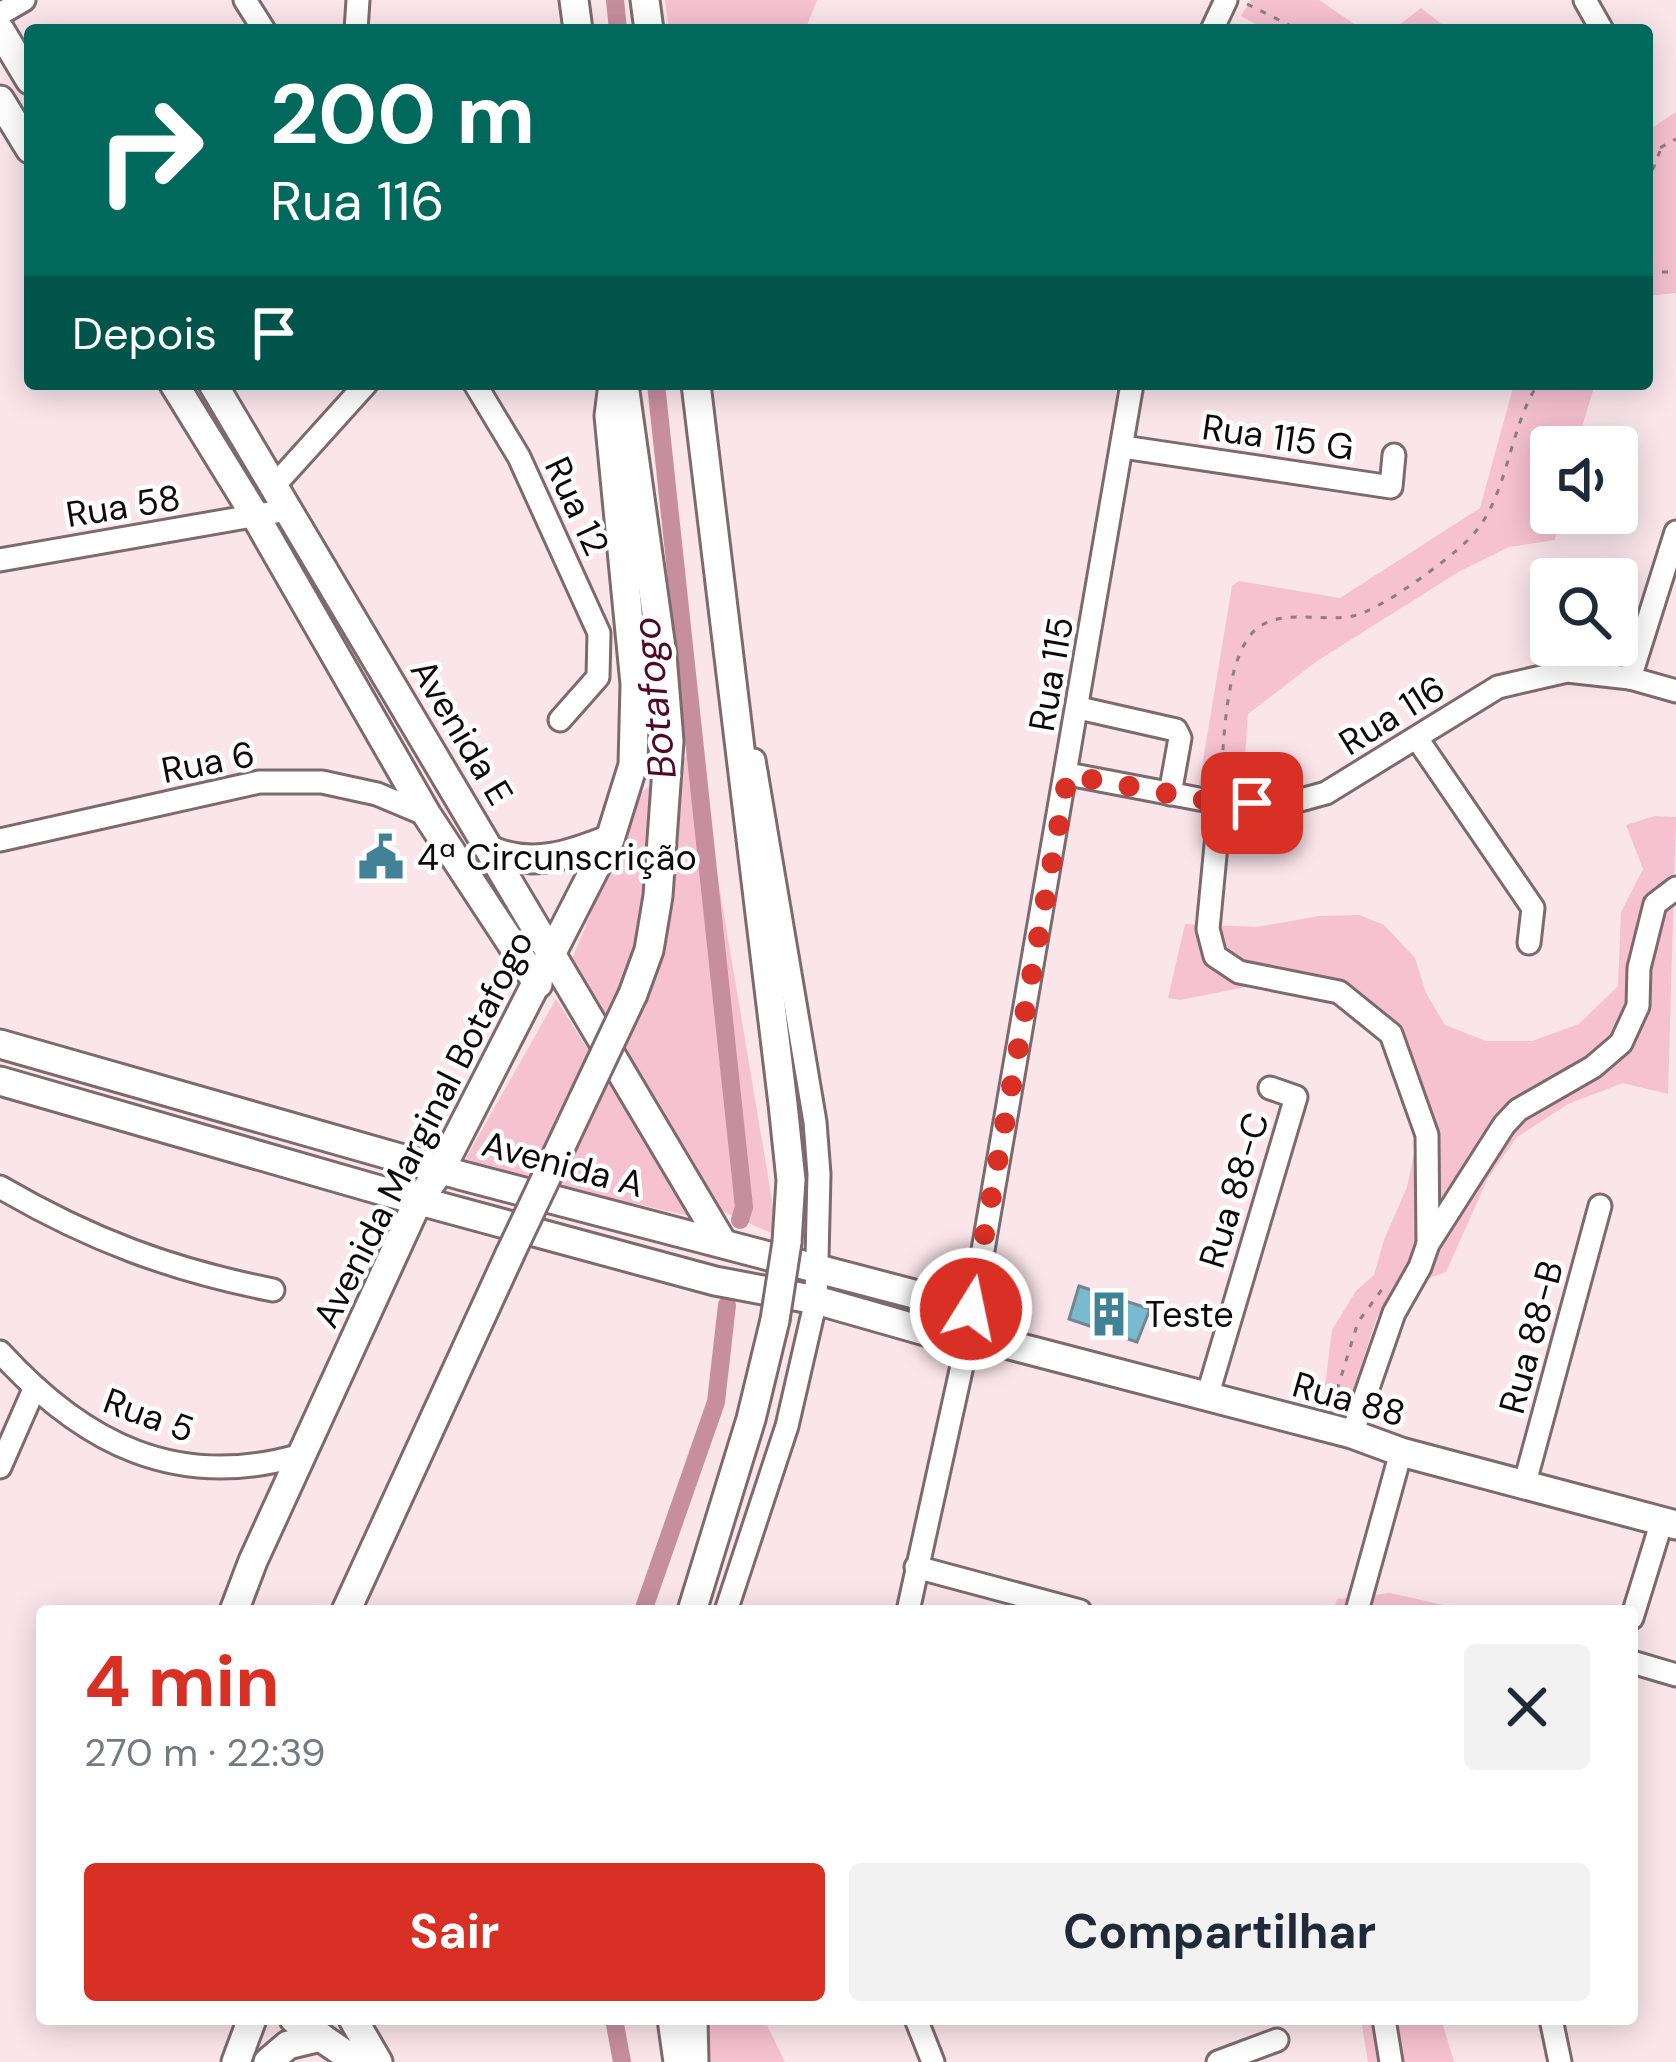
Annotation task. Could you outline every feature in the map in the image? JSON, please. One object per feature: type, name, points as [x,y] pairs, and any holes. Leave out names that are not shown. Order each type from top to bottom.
[{"type":"main road","points":[[0,30],[24,70]]},
{"type":"main road","points":[[0,100],[24,139]]},
{"type":"main road","name":"Avenida E","points":[[178,390],[427,814],[538,984]]},
{"type":"main road","name":"Avenida E","points":[[217,390],[722,1242]]},
{"type":"main road","name":"Avenida Marginal Botafogo","points":[[238,1605],[418,1201],[441,1169],[610,839],[633,765],[635,684],[609,416],[613,390]]},
{"type":"main road","points":[[349,1605],[633,994],[649,950],[658,896],[669,741],[662,655],[625,390]]},
{"type":"main road","points":[[694,1605],[751,1420],[775,1321],[791,1180],[697,390]]},
{"type":"main road","points":[[492,851],[510,858],[544,860],[610,839]]},
{"type":"main road","name":"Avenida A","points":[[0,1044],[441,1169],[971,1309]]},
{"type":"main road","name":"Avenida A","points":[[0,1081],[418,1201],[967,1342]]},
{"type":"main road","points":[[971,1309],[1002,1343]]},
{"type":"main road","name":"Rua 88","points":[[967,1342],[1002,1343],[1669,1523]]},
{"type":"main road","points":[[236,2062],[249,2025]]},
{"type":"main road","points":[[303,2025],[357,2062]]},
{"type":"main road","points":[[356,2025],[378,2062]]},
{"type":"main road","points":[[673,2025],[678,2062]]},
{"type":"main road","points":[[268,2062],[288,2044],[322,2037]]},
{"type":"street","points":[[0,14],[24,0]]},
{"type":"street","points":[[280,498],[361,390]]},
{"type":"street","name":"Rua 12","points":[[479,390],[519,458],[599,633],[598,676],[560,720]]},
{"type":"street","name":"Rua 115","points":[[909,1605],[967,1342],[1131,390]]},
{"type":"street","name":"Rua 115 G","points":[[1124,448],[1391,487],[1394,454]]},
{"type":"street","name":"Rua 58","points":[[4,553],[256,517],[280,498]]},
{"type":"street","points":[[1630,678],[1676,532]]},
{"type":"street","points":[[718,546],[815,1122],[819,1174],[816,1300],[787,1426],[728,1605]]},
{"type":"street","name":"Rua 116","points":[[1068,775],[1220,803],[1286,804],[1326,794],[1498,687],[1567,671],[1630,678],[1676,691]]},
{"type":"street","points":[[1079,708],[1176,730],[1180,738],[1170,794]]},
{"type":"street","points":[[1418,740],[1533,908],[1529,943]]},
{"type":"street","name":"Rua 6","points":[[0,840],[260,782],[322,782],[376,794],[427,814]]},
{"type":"street","points":[[1220,803],[1208,929],[1215,956],[1239,972],[1339,992],[1391,1034],[1426,1136],[1427,1244]]},
{"type":"street","points":[[1352,1434],[1394,1313],[1420,1267],[1427,1244],[1518,1110],[1593,1067],[1621,1043],[1638,1006],[1639,968],[1655,904],[1676,888]]},
{"type":"street","name":"Rua 88-C","points":[[1207,1397],[1297,1097],[1270,1088]]},
{"type":"street","points":[[0,1186],[87,1234],[181,1269],[273,1290]]},
{"type":"street","name":"Rua 88-B","points":[[1525,1486],[1600,1206]]},
{"type":"street","name":"Rua 5","points":[[0,1352],[81,1426],[173,1464],[212,1470],[270,1464],[301,1455]]},
{"type":"street","points":[[0,1467],[35,1387]]},
{"type":"street","points":[[1358,1605],[1402,1452]]},
{"type":"street","points":[[1637,1605],[1669,1523]]},
{"type":"street","points":[[916,1567],[1058,1605]]},
{"type":"street","points":[[1638,1664],[1676,1675]]},
{"type":"street","points":[[696,2025],[697,2062]]},
{"type":"street","points":[[918,2025],[933,2062]]},
{"type":"street","points":[[1385,2025],[1391,2062]]},
{"type":"street","points":[[1552,2025],[1560,2062]]},
{"type":"street","points":[[1218,2062],[1277,2040]]},
{"type":"path","points":[[1238,0],[1287,24]]},
{"type":"path","points":[[1653,153],[1676,139]]},
{"type":"path","points":[[1653,169],[1660,151]]},
{"type":"path","points":[[1220,803],[1227,711],[1242,646],[1262,625],[1301,617],[1354,616],[1408,586],[1471,538],[1497,493],[1523,406],[1534,390]]},
{"type":"shaded area","points":[[665,0],[817,0],[807,24],[668,24]]},
{"type":"shaded area","points":[[1251,0],[1319,0],[1354,24],[1255,24],[1241,16]]},
{"type":"shaded area","points":[[1421,8],[1441,24],[1401,24]]},
{"type":"shaded area","points":[[1676,112],[1676,293],[1653,295],[1653,127]]},
{"type":"shaded area","points":[[1512,390],[1593,390],[1582,426],[1530,426],[1530,534],[1556,534],[1555,540],[1509,547],[1460,571],[1317,661],[1248,714],[1245,758],[1235,790],[1199,785],[1232,586],[1239,581],[1340,598],[1480,508]]},
{"type":"shaded area","points":[[696,748],[778,1236],[722,1211],[572,959],[641,793]]},
{"type":"shaded area","points":[[1655,816],[1676,817],[1668,1094],[1623,1083],[1568,1104],[1517,1137],[1488,1178],[1446,1272],[1392,1292],[1376,1319],[1345,1418],[1322,1409],[1332,1330],[1356,1291],[1374,1275],[1407,1187],[1417,1140],[1411,1090],[1377,1023],[1298,990],[1261,984],[1180,1000],[1168,998],[1185,924],[1257,927],[1319,916],[1359,915],[1384,925],[1415,958],[1426,993],[1445,1025],[1486,1041],[1532,1041],[1579,1024],[1618,986],[1621,912],[1643,869],[1626,825]]},
{"type":"shaded area","points":[[556,999],[694,1217],[462,1165]]},
{"type":"shaded area","points":[[1390,1593],[1443,1605],[1335,1605],[1337,1599]]},
{"type":"shaded area","points":[[709,2025],[767,2025],[785,2062],[704,2062]]},
{"type":"shaded area","points":[[1362,2025],[1443,2025],[1454,2062],[1368,2062]]},
{"type":"building","name":"Teste","points":[[1079,1286],[1150,1309],[1137,1342],[1069,1319]]},
{"type":"waterway","name":"Botafogo","points":[[615,0],[617,24]]},
{"type":"waterway","name":"Botafogo","points":[[657,390],[744,1207],[740,1220]]},
{"type":"waterway","name":"Botafogo","points":[[645,1605],[716,1402],[727,1305]]},
{"type":"waterway","name":"Botafogo","points":[[615,2025],[622,2062]]},
{"type":"place","name":"4ª Circunscrição","points":[[381,857]]},
{"type":"place","name":"Teste","points":[[1109,1314]]},
{"type":"route","points":[[971,1309],[1068,775],[1220,803],[1252,803]]}]
